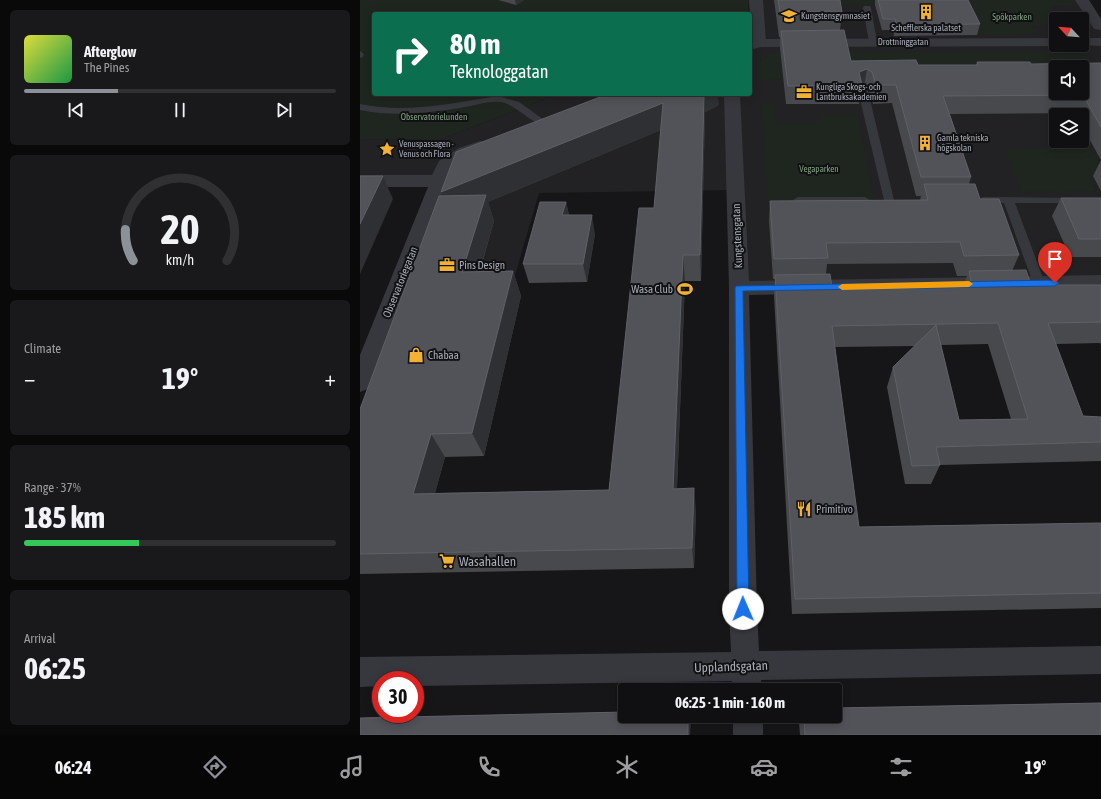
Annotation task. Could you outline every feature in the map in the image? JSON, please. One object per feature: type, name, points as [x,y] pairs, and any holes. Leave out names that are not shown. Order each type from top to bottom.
[{"type":"street","points":[[755,44],[756,0]]},
{"type":"street","points":[[1082,0],[1100,27]]},
{"type":"street","name":"Drottninggatan","points":[[755,44],[1049,42]]},
{"type":"street","points":[[1089,42],[1101,42]]},
{"type":"street","name":"Kungstensgatan","points":[[732,96],[739,288],[743,609],[747,678]]},
{"type":"street","points":[[360,181],[438,181],[445,165],[465,152],[493,141]]},
{"type":"street","name":"Observatoriegatan","points":[[362,374],[438,181]]},
{"type":"street","points":[[739,288],[1101,282]]},
{"type":"street","name":"Upplandsgatan","points":[[360,672],[692,668],[747,678],[797,664],[1101,660]]},
{"type":"street","points":[[748,723],[748,735]]},
{"type":"lane","points":[[867,8],[874,42]]},
{"type":"lane","points":[[798,200],[885,200],[863,91]]},
{"type":"lane","points":[[360,107],[372,111],[406,111],[498,99],[507,100],[518,104],[542,122]]},
{"type":"lane","points":[[968,200],[1085,200]]},
{"type":"lane","points":[[1008,200],[1039,283]]},
{"type":"shaded area","points":[[748,0],[1084,0],[1101,26],[1101,283],[741,286],[737,190],[539,193],[513,282],[397,284],[440,182],[360,183],[360,139],[439,140],[553,96],[752,96],[752,12],[750,12]]},
{"type":"green space","name":"Observatorielunden","points":[[360,0],[748,0],[749,12],[372,12],[372,96],[553,96],[439,140],[360,139]]},
{"type":"green space","name":"Spökparken","points":[[831,0],[1070,0],[1073,5],[1051,5],[1055,12],[1049,12],[1049,25],[1032,25],[1037,34],[977,35],[969,19],[978,19],[972,4],[832,5]]},
{"type":"green space","points":[[780,52],[1085,52],[1100,76],[1089,70],[1089,60],[1049,60],[1049,68],[912,78],[759,80],[759,62],[768,55]]},
{"type":"green space","name":"Vegaparken","points":[[761,104],[775,104],[776,122],[820,122],[820,114],[858,114],[877,217],[769,218]]},
{"type":"green space","points":[[1091,147],[1101,166],[1101,174],[1089,175],[1096,191],[1022,192],[1004,148],[1089,148]]},
{"type":"building","points":[[778,0],[840,0],[842,12],[780,12]]},
{"type":"building","name":"Schefflerska palatset","points":[[878,0],[968,0],[980,24],[896,25],[895,19],[883,19]]},
{"type":"building","points":[[844,30],[851,61],[916,60],[918,65],[978,65],[977,62],[1030,62],[1031,64],[1049,64],[1049,95],[943,96],[971,177],[921,177],[896,85],[876,85],[872,72],[867,69],[859,72],[862,85],[788,86],[781,31]]},
{"type":"building","points":[[1089,63],[1101,63],[1101,127],[1086,100],[1089,100]]},
{"type":"building","points":[[603,96],[704,96],[700,255],[683,255],[673,489],[694,488],[692,548],[360,554],[360,409],[439,196],[486,195],[462,272],[513,271],[472,433],[431,434],[413,494],[609,490],[639,208],[654,208],[663,103],[441,192],[456,152]]},
{"type":"building","points":[[360,176],[383,176],[360,224]]},
{"type":"building","points":[[924,184],[975,184],[980,199],[999,199],[1019,255],[964,256],[960,242],[826,243],[828,258],[774,259],[770,201],[928,200]]},
{"type":"building","points":[[1061,198],[1101,198],[1101,239],[1079,239]]},
{"type":"building","points":[[540,202],[566,202],[562,215],[592,215],[583,264],[523,264]]},
{"type":"building","points":[[1026,270],[1031,285],[1101,285],[1101,322],[1048,323],[1083,416],[1101,417],[1101,442],[936,447],[940,465],[912,466],[893,367],[936,325],[959,420],[1028,419],[998,323],[832,326],[859,527],[1101,523],[1101,593],[795,599],[775,275],[830,274],[832,287],[972,286],[969,271]]},
{"type":"building","points":[[1101,703],[1101,735],[805,735],[804,723],[842,723],[842,708]]},
{"type":"building","points":[[618,712],[618,723],[688,723],[688,735],[360,735],[360,718],[372,718],[372,723],[424,723],[424,717]]},
{"type":"slow traffic","points":[[842,287],[969,284]]},
{"type":"place","name":"Schefflerska palatset","points":[[926,12]]},
{"type":"place","name":"Kungstensgymnasiet","points":[[789,16]]},
{"type":"place","name":"Kungliga Skogs- och Lantbruksakademien","points":[[804,92]]},
{"type":"place","name":"Gamla tekniska högskolan","points":[[925,143]]},
{"type":"place","name":"Venuspassagen - Venus och Flora","points":[[387,149]]},
{"type":"place","name":"Pins Design","points":[[447,265]]},
{"type":"place","name":"Wasa Club","points":[[685,289]]},
{"type":"place","name":"Chabaa","points":[[416,355]]},
{"type":"place","name":"Primitivo","points":[[804,509]]},
{"type":"place","name":"Wasahallen","points":[[447,561]]},
{"type":"route","points":[[743,609],[739,288],[1055,283]]}]
